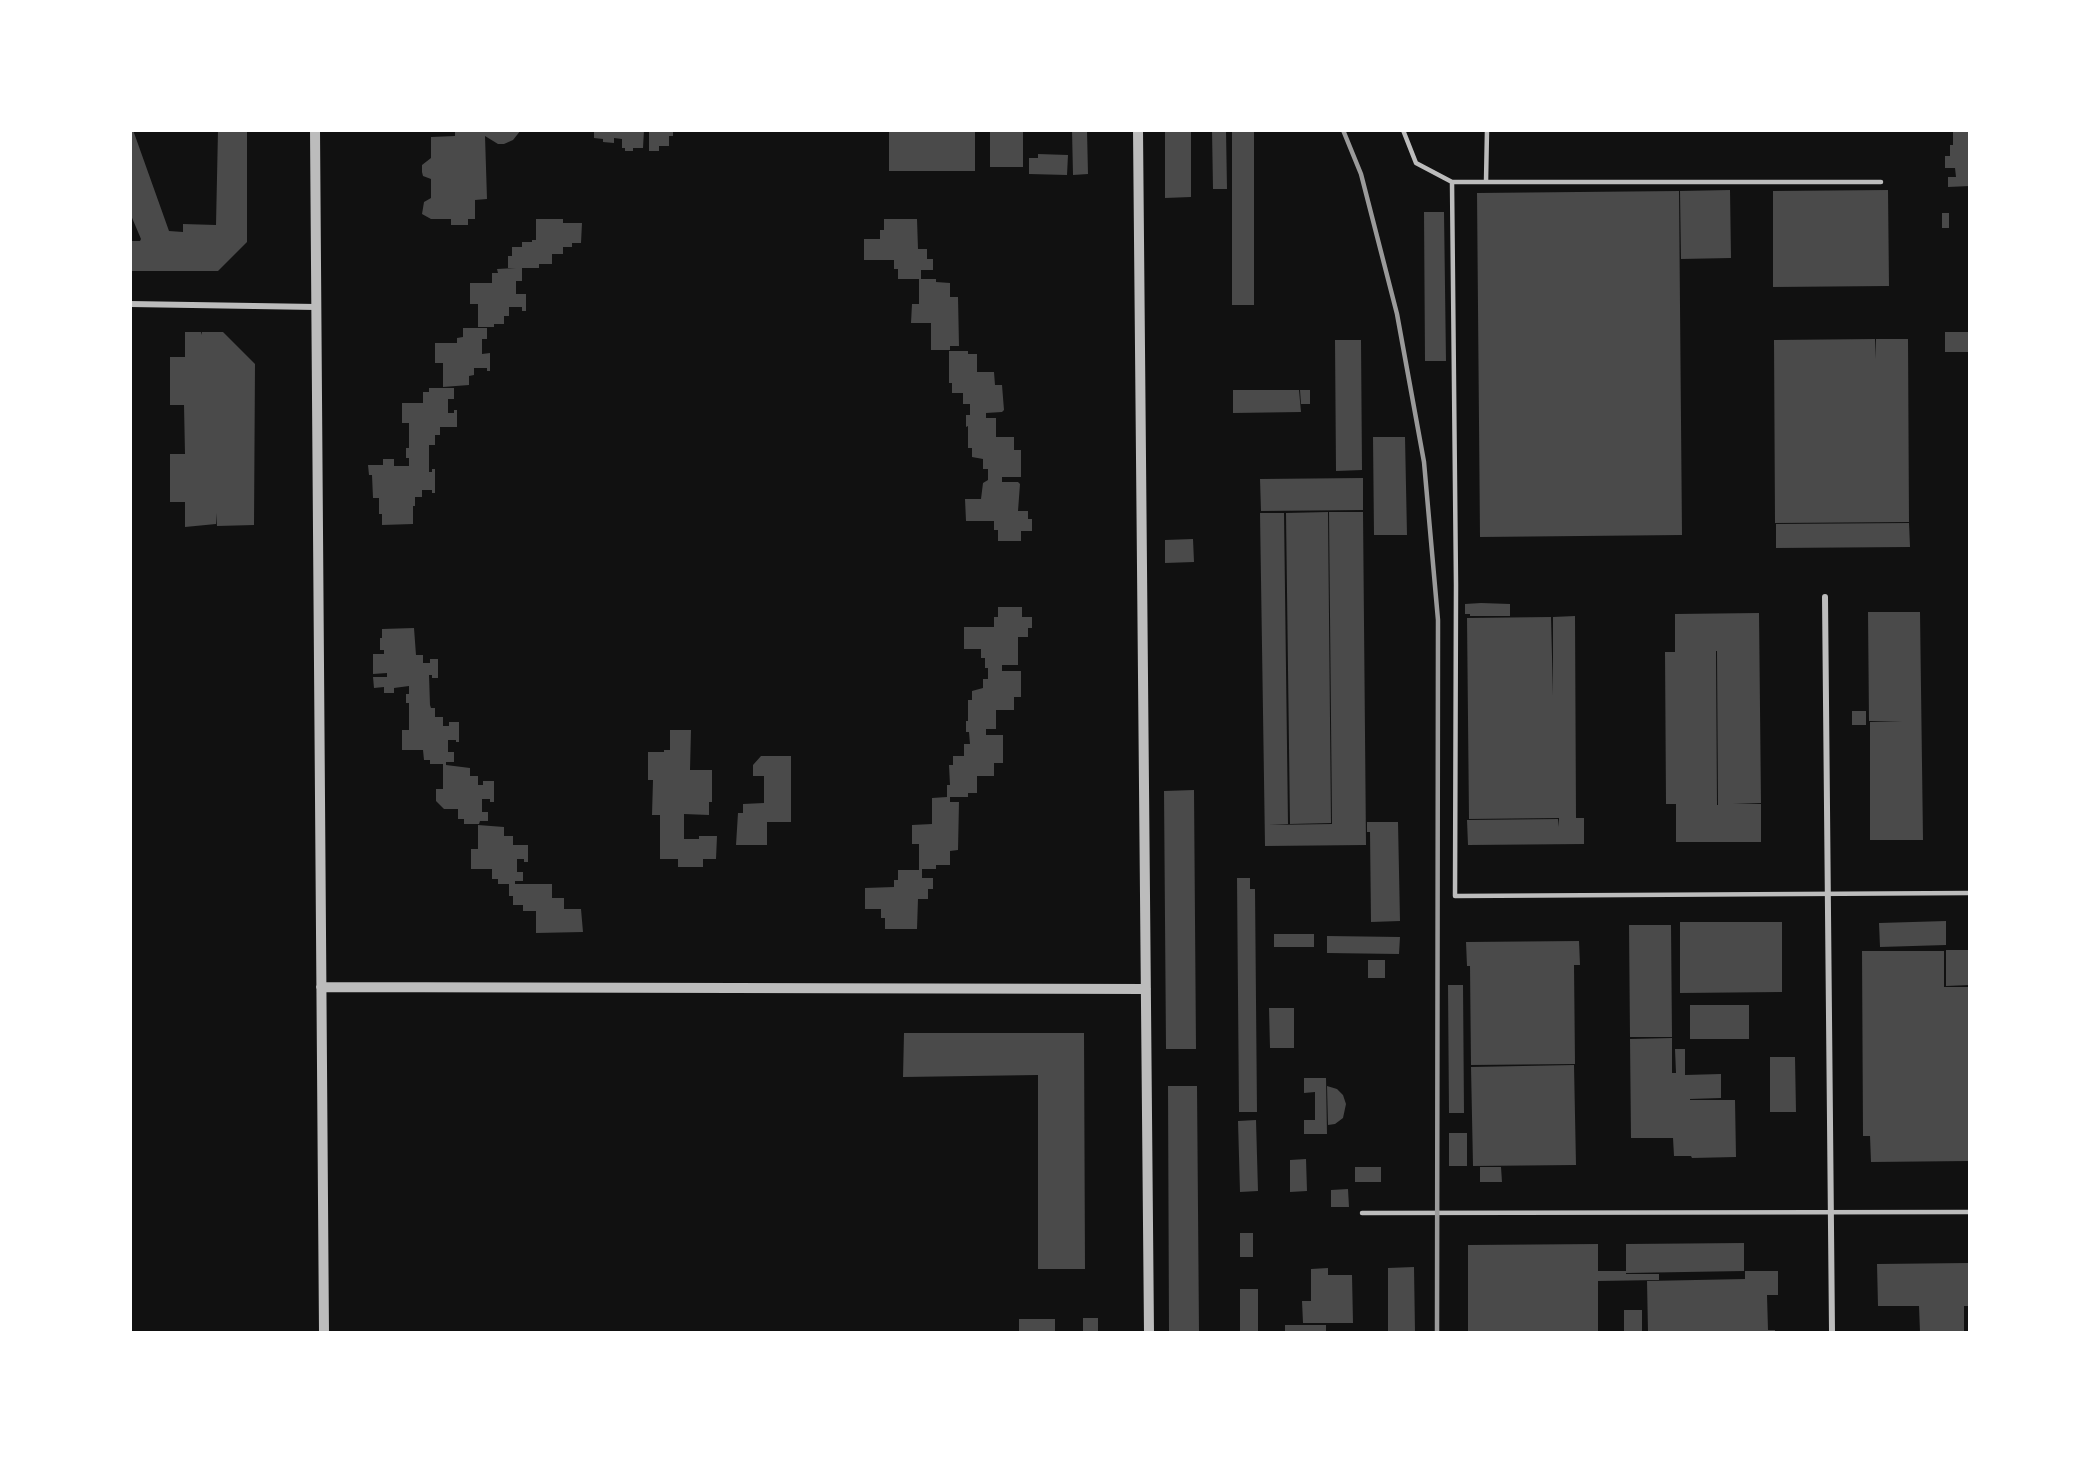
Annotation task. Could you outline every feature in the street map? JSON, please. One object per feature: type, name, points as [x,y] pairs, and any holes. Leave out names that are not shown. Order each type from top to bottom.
[{"type":"street","points":[[315,130],[324,1332]]},
{"type":"street","points":[[1138,130],[1149,1332]]},
{"type":"street","points":[[130,304],[316,307]]},
{"type":"street","points":[[1825,597],[1832,1332]]},
{"type":"street","points":[[321,987],[1146,990]]},
{"type":"lane","points":[[1403,130],[1416,163],[1452,182],[1881,182]]},
{"type":"lane","points":[[1486,182],[1487,130]]},
{"type":"lane","points":[[1452,182],[1456,585],[1455,896],[1970,893]]},
{"type":"lane","points":[[1362,1213],[1970,1212]]},
{"type":"building","points":[[130,130],[133,130],[169,231],[183,232],[183,224],[216,225],[218,130],[247,130],[247,242],[218,271],[130,271],[130,241],[141,239],[130,213]]},
{"type":"building","points":[[455,130],[521,130],[513,140],[504,144],[498,144],[485,136],[487,199],[475,200],[475,219],[468,219],[468,225],[451,225],[451,219],[431,219],[422,214],[424,202],[431,198],[431,179],[423,176],[422,165],[431,158],[431,137],[455,136]]},
{"type":"building","points":[[594,130],[644,130],[643,148],[625,151],[625,148],[622,148],[622,139],[614,138],[614,143],[603,142],[603,139],[594,138]]},
{"type":"building","points":[[649,130],[673,130],[673,136],[669,136],[669,146],[659,146],[659,151],[649,151]]},
{"type":"building","points":[[889,130],[975,130],[975,171],[889,171]]},
{"type":"building","points":[[990,130],[1023,130],[1023,167],[990,167]]},
{"type":"building","points":[[1072,130],[1087,130],[1088,174],[1073,175]]},
{"type":"building","points":[[1165,130],[1191,130],[1191,197],[1165,198]]},
{"type":"building","points":[[1212,130],[1226,130],[1227,189],[1213,189]]},
{"type":"building","points":[[1232,130],[1254,130],[1254,305],[1232,305]]},
{"type":"building","points":[[1953,130],[1970,130],[1970,186],[1948,187],[1948,177],[1956,177],[1955,168],[1945,168],[1945,156],[1950,156],[1950,145],[1953,145]]},
{"type":"building","points":[[1038,154],[1068,155],[1067,175],[1029,174],[1029,158],[1038,158]]},
{"type":"building","points":[[1730,190],[1731,258],[1681,259],[1680,191]]},
{"type":"building","points":[[1888,190],[1889,286],[1773,287],[1773,191]]},
{"type":"building","points":[[1679,191],[1682,535],[1480,537],[1477,193]]},
{"type":"building","points":[[1424,212],[1444,212],[1446,361],[1425,361]]},
{"type":"building","points":[[1942,213],[1949,213],[1949,228],[1942,228]]},
{"type":"building","points":[[536,219],[563,219],[563,223],[582,223],[581,243],[572,243],[572,247],[563,247],[563,254],[552,254],[552,264],[539,264],[539,268],[522,268],[522,281],[516,281],[516,294],[526,294],[526,311],[522,311],[522,307],[509,307],[509,316],[504,316],[504,324],[494,324],[494,327],[478,327],[478,304],[470,304],[470,283],[492,283],[492,273],[498,273],[497,269],[516,268],[508,268],[508,256],[512,256],[512,247],[522,247],[522,242],[536,240]]},
{"type":"building","points":[[884,219],[917,219],[918,249],[927,249],[927,259],[933,259],[933,270],[921,270],[921,279],[936,279],[936,282],[950,283],[950,297],[958,297],[959,346],[950,346],[950,350],[931,350],[931,323],[911,323],[912,304],[919,304],[919,279],[898,279],[898,269],[894,269],[894,260],[864,260],[864,239],[880,239],[880,230],[884,230]]},
{"type":"building","points":[[463,328],[487,328],[487,339],[482,339],[482,354],[490,353],[490,371],[487,371],[487,368],[474,368],[474,375],[469,376],[469,385],[443,387],[443,363],[435,363],[435,343],[457,343],[457,338],[463,337]]},
{"type":"building","points":[[185,332],[201,332],[201,335],[202,332],[223,332],[255,364],[254,525],[217,526],[216,513],[216,524],[185,527],[185,502],[170,502],[170,454],[185,454],[184,405],[170,405],[170,357],[185,357]]},
{"type":"building","points":[[1945,332],[1970,332],[1970,352],[1945,352]]},
{"type":"building","points":[[1875,339],[1875,359],[1876,339],[1908,339],[1909,522],[1775,523],[1774,340]]},
{"type":"building","points":[[1335,340],[1361,340],[1362,470],[1336,471]]},
{"type":"building","points":[[949,351],[968,351],[968,354],[977,354],[977,372],[994,372],[995,385],[1002,385],[1004,410],[986,413],[986,418],[996,418],[996,437],[1014,437],[1014,450],[1021,450],[1021,477],[1002,477],[1002,482],[1020,484],[1018,511],[1028,511],[1028,519],[1032,519],[1032,531],[1021,531],[1021,541],[998,541],[998,530],[994,530],[994,521],[966,521],[965,499],[981,499],[983,483],[988,480],[988,469],[983,469],[983,459],[972,457],[972,448],[968,448],[966,415],[970,415],[970,404],[963,404],[963,393],[952,393],[952,383],[949,383]]},
{"type":"building","points":[[429,388],[454,388],[454,399],[448,399],[448,413],[454,413],[454,410],[457,410],[457,427],[440,427],[440,435],[435,435],[435,445],[429,445],[429,472],[435,469],[435,493],[432,493],[432,490],[422,490],[422,497],[415,497],[413,524],[382,525],[379,498],[373,498],[372,475],[369,475],[368,465],[383,465],[383,459],[394,459],[394,466],[409,466],[406,448],[409,448],[409,423],[402,423],[402,403],[423,403],[423,392],[429,392]]},
{"type":"building","points":[[1233,390],[1299,390],[1301,412],[1233,413]]},
{"type":"building","points":[[1300,390],[1310,390],[1310,404],[1301,404]]},
{"type":"building","points":[[1373,437],[1405,437],[1407,535],[1374,535]]},
{"type":"building","points":[[1363,478],[1363,510],[1261,511],[1260,479]]},
{"type":"building","points":[[1328,512],[1331,823],[1290,824],[1286,513]]},
{"type":"building","points":[[1329,512],[1363,512],[1366,845],[1265,846],[1260,513],[1284,513],[1288,824],[1269,825],[1332,824]]},
{"type":"building","points":[[1909,523],[1910,547],[1776,548],[1776,524]]},
{"type":"building","points":[[1193,539],[1194,562],[1165,563],[1165,540]]},
{"type":"building","points":[[1465,604],[1510,604],[1510,616],[1465,614]]},
{"type":"building","points":[[998,607],[1022,607],[1022,617],[1032,617],[1032,628],[1028,628],[1028,637],[1018,637],[1018,665],[1002,665],[1002,671],[1021,671],[1021,697],[1014,697],[1014,710],[996,710],[996,729],[986,729],[986,735],[1003,735],[1003,763],[994,763],[994,776],[977,776],[977,793],[968,793],[968,797],[950,797],[950,802],[959,802],[958,850],[950,851],[950,865],[936,865],[936,869],[922,869],[922,878],[933,878],[933,889],[928,889],[928,899],[918,899],[917,929],[885,929],[885,918],[881,918],[881,909],[865,909],[865,888],[894,887],[894,880],[898,880],[898,870],[919,870],[919,844],[912,844],[912,825],[932,824],[932,798],[947,797],[947,785],[950,785],[949,765],[953,765],[953,756],[964,756],[964,744],[970,744],[969,732],[966,732],[968,700],[972,700],[972,691],[983,688],[983,679],[988,679],[988,668],[985,668],[985,658],[981,658],[981,649],[964,649],[964,627],[994,627],[994,617],[998,617]]},
{"type":"building","points":[[1868,612],[1920,612],[1923,840],[1870,840],[1870,722],[1902,721],[1869,721]]},
{"type":"building","points":[[1759,613],[1761,803],[1733,804],[1761,804],[1761,842],[1676,842],[1676,804],[1666,804],[1665,652],[1675,652],[1675,614]],"holes":[[[1716,651],[1717,651],[1718,805]]]},
{"type":"building","points":[[1575,616],[1576,818],[1584,818],[1584,844],[1468,845],[1467,820],[1558,819],[1559,827],[1559,818],[1469,819],[1467,618],[1551,617],[1553,696],[1553,617]]},
{"type":"building","points":[[414,628],[416,655],[423,655],[423,663],[430,663],[430,659],[438,659],[438,678],[432,678],[432,675],[429,675],[430,705],[431,708],[435,708],[435,717],[443,717],[443,726],[449,726],[449,722],[459,722],[459,742],[448,740],[448,752],[454,752],[454,762],[446,762],[446,765],[470,768],[470,776],[478,776],[478,785],[483,785],[483,781],[494,781],[494,802],[490,802],[490,799],[482,799],[482,812],[488,812],[488,821],[480,821],[479,824],[464,824],[464,819],[458,819],[458,809],[444,809],[436,801],[436,789],[443,789],[443,764],[430,764],[430,760],[424,760],[423,750],[402,750],[402,730],[409,730],[409,703],[406,703],[406,694],[409,694],[409,686],[394,688],[394,693],[384,693],[384,687],[374,688],[373,677],[387,677],[387,673],[373,674],[373,654],[384,654],[384,650],[380,650],[382,629]]},
{"type":"building","points":[[1852,711],[1866,711],[1866,725],[1852,725]]},
{"type":"building","points":[[670,730],[691,730],[690,770],[712,770],[712,802],[709,802],[709,815],[684,814],[684,839],[717,836],[716,859],[703,859],[703,867],[678,867],[678,859],[660,859],[660,815],[652,815],[653,780],[648,780],[648,752],[670,750]]},
{"type":"building","points":[[761,756],[791,756],[791,822],[767,822],[767,845],[736,845],[738,813],[743,813],[743,804],[764,803],[764,776],[753,776],[753,765]]},
{"type":"building","points":[[1194,790],[1196,1049],[1166,1049],[1164,791]]},
{"type":"building","points":[[1367,822],[1398,822],[1400,921],[1371,922],[1370,832],[1367,832]]},
{"type":"building","points":[[478,825],[504,827],[504,836],[513,836],[513,845],[528,845],[528,862],[524,862],[524,859],[517,859],[517,872],[523,872],[523,881],[515,881],[515,884],[552,884],[552,898],[564,898],[564,909],[581,909],[583,932],[536,933],[536,911],[523,911],[523,905],[513,905],[513,896],[509,896],[509,884],[498,884],[498,879],[492,879],[492,869],[471,869],[471,849],[478,849]]},
{"type":"building","points":[[1237,878],[1250,878],[1250,889],[1255,889],[1257,1112],[1239,1112]]},
{"type":"building","points":[[1946,921],[1946,945],[1880,947],[1879,923]]},
{"type":"building","points":[[1680,922],[1782,922],[1782,992],[1680,993]]},
{"type":"building","points":[[1629,925],[1671,925],[1672,1037],[1630,1037]]},
{"type":"building","points":[[1274,934],[1314,934],[1314,947],[1274,947]]},
{"type":"building","points":[[1327,936],[1400,937],[1399,954],[1327,953]]},
{"type":"building","points":[[1579,941],[1580,965],[1574,965],[1575,1064],[1471,1065],[1470,966],[1467,966],[1466,942]]},
{"type":"building","points":[[1946,950],[1970,950],[1970,985],[1946,986]]},
{"type":"building","points":[[1862,951],[1944,951],[1944,987],[1970,987],[1970,1161],[1871,1162],[1870,1136],[1863,1136]]},
{"type":"building","points":[[1368,960],[1385,960],[1385,978],[1368,978]]},
{"type":"building","points":[[1448,985],[1463,985],[1464,1113],[1449,1113]]},
{"type":"building","points":[[1690,1005],[1749,1005],[1749,1039],[1690,1039]]},
{"type":"building","points":[[1269,1008],[1294,1008],[1294,1048],[1270,1048]]},
{"type":"building","points":[[904,1033],[1084,1033],[1085,1269],[1038,1269],[1038,1075],[903,1077]]},
{"type":"building","points":[[1672,1038],[1672,1073],[1676,1073],[1675,1049],[1685,1049],[1685,1075],[1721,1074],[1721,1098],[1690,1100],[1735,1100],[1736,1157],[1674,1156],[1673,1138],[1631,1138],[1630,1039]]},
{"type":"building","points":[[1770,1057],[1795,1057],[1796,1112],[1770,1112]]},
{"type":"building","points":[[1574,1065],[1576,1165],[1473,1166],[1471,1067]]},
{"type":"building","points":[[1304,1078],[1326,1078],[1327,1134],[1304,1134],[1304,1120],[1315,1120],[1315,1092],[1304,1093]]},
{"type":"building","points":[[1168,1086],[1197,1086],[1199,1332],[1169,1332]]},
{"type":"building","points":[[1327,1086],[1337,1089],[1343,1095],[1346,1104],[1343,1118],[1335,1124],[1328,1125]]},
{"type":"building","points":[[1256,1120],[1258,1191],[1240,1192],[1238,1121]]},
{"type":"building","points":[[1449,1133],[1467,1133],[1467,1166],[1449,1166]]},
{"type":"building","points":[[1306,1159],[1307,1191],[1290,1192],[1290,1160]]},
{"type":"building","points":[[1355,1167],[1381,1167],[1381,1182],[1355,1182]]},
{"type":"building","points":[[1480,1167],[1501,1167],[1502,1182],[1480,1182]]},
{"type":"building","points":[[1348,1189],[1349,1207],[1331,1207],[1331,1190]]},
{"type":"building","points":[[1240,1233],[1253,1233],[1253,1257],[1240,1257]]},
{"type":"building","points":[[1744,1243],[1744,1271],[1626,1273],[1626,1244]]},
{"type":"building","points":[[1598,1244],[1598,1271],[1659,1274],[1659,1280],[1598,1281],[1598,1332],[1468,1332],[1468,1245]]},
{"type":"building","points":[[1968,1263],[1969,1306],[1964,1306],[1964,1332],[1920,1332],[1919,1306],[1878,1306],[1877,1264]]},
{"type":"building","points":[[1414,1267],[1415,1332],[1388,1332],[1388,1268]]},
{"type":"building","points":[[1328,1268],[1328,1275],[1352,1275],[1353,1323],[1303,1323],[1302,1301],[1311,1301],[1311,1269]]},
{"type":"building","points":[[1745,1271],[1778,1271],[1778,1295],[1767,1295],[1768,1330],[1775,1330],[1775,1332],[1648,1332],[1647,1281],[1745,1279]]},
{"type":"building","points":[[1240,1289],[1258,1289],[1258,1332],[1240,1332]]},
{"type":"building","points":[[1624,1310],[1642,1310],[1642,1332],[1624,1332]]},
{"type":"building","points":[[1083,1318],[1098,1318],[1098,1332],[1083,1332]]},
{"type":"building","points":[[1019,1319],[1055,1319],[1055,1332],[1019,1332]]},
{"type":"building","points":[[1285,1325],[1326,1325],[1326,1332],[1285,1332]]},
{"type":"railway","points":[[1343,130],[1361,174],[1397,314],[1424,462],[1438,620],[1437,1332]]}]
